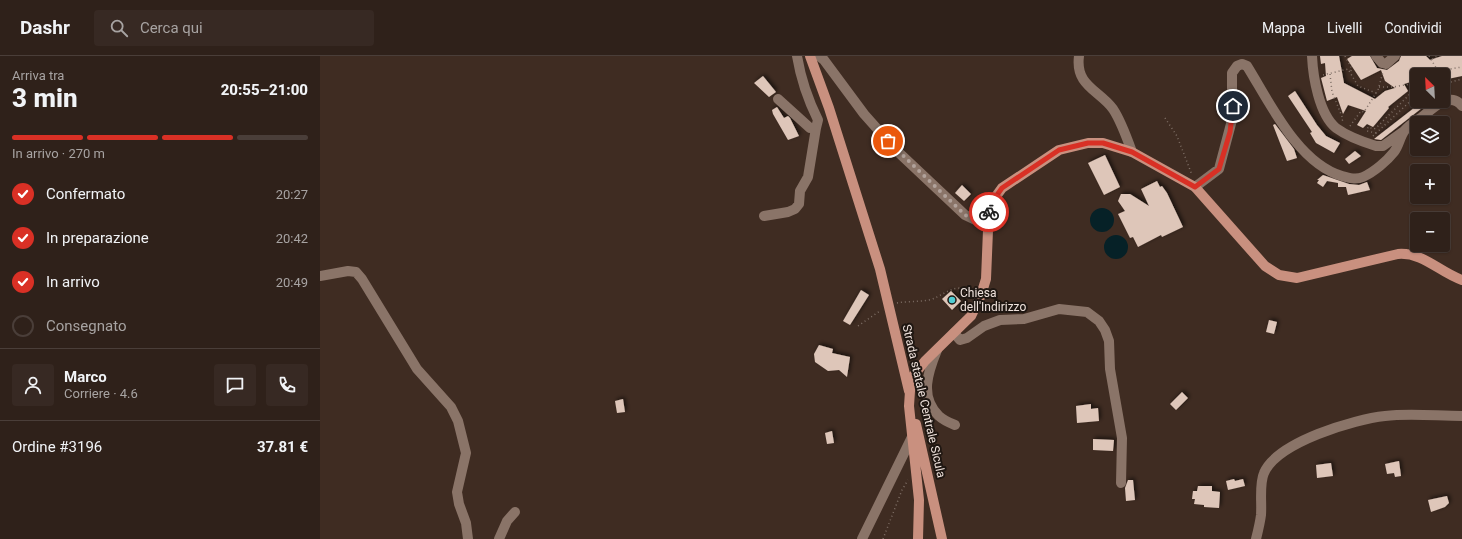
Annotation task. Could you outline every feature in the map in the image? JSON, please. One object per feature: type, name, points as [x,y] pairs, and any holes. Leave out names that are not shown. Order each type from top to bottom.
[{"type":"main road","name":"Strada statale Centrale Sicula","points":[[810,56],[829,108],[880,270],[942,539]]},
{"type":"main road","points":[[918,539],[919,500],[909,406],[914,375],[970,316],[976,305],[986,279],[989,206],[1002,188],[1059,150],[1088,143],[1103,143],[1132,152],[1192,186],[1265,266],[1279,275],[1297,278],[1398,254],[1408,253],[1418,255],[1462,280]]},
{"type":"street","points":[[764,216],[788,212],[795,209],[799,204],[800,192],[808,177],[818,120],[800,79],[797,56]]},
{"type":"street","points":[[819,56],[824,60],[864,114],[896,150],[965,215],[988,226]]},
{"type":"street","points":[[1079,56],[1080,73],[1083,81],[1112,109],[1132,152]]},
{"type":"street","points":[[1312,56],[1312,70],[1317,92],[1326,114],[1335,127],[1376,146],[1383,146],[1445,100],[1458,101],[1462,106]]},
{"type":"street","points":[[1376,56],[1382,63],[1386,64],[1395,56]]},
{"type":"street","points":[[1192,186],[1219,169],[1232,120],[1232,73],[1237,66],[1242,64],[1247,66],[1295,141],[1311,158],[1333,173],[1355,179],[1363,177],[1395,151],[1404,131]]},
{"type":"street","points":[[778,98],[810,128],[816,128]]},
{"type":"street","points":[[320,276],[348,271],[356,272],[362,279],[417,369],[451,407],[458,421],[466,453],[457,492],[459,504],[466,523],[468,539]]},
{"type":"street","points":[[954,333],[960,340],[967,338],[984,326],[1000,320],[1024,319],[1059,309],[1087,312],[1099,321],[1109,340],[1110,369],[1122,438],[1121,483]]},
{"type":"street","points":[[937,350],[929,370],[926,390],[929,403],[939,417],[955,425]]},
{"type":"street","points":[[1256,539],[1261,517],[1263,474],[1273,462],[1294,445],[1316,434],[1340,425],[1386,416],[1462,416]]},
{"type":"street","points":[[862,539],[912,437]]},
{"type":"street","points":[[499,539],[507,521],[515,512]]},
{"type":"path","points":[[1345,56],[1352,69],[1350,72]]},
{"type":"path","points":[[1429,56],[1436,68]]},
{"type":"path","points":[[1432,59],[1438,56]]},
{"type":"path","points":[[1450,69],[1462,67]]},
{"type":"path","points":[[1321,72],[1323,75],[1348,69],[1358,86],[1376,93]]},
{"type":"path","points":[[1330,74],[1332,92],[1336,105],[1343,119]]},
{"type":"path","points":[[1450,82],[1462,79]]},
{"type":"path","points":[[1349,126],[1351,126],[1361,111],[1364,112],[1381,82]]},
{"type":"path","points":[[1379,87],[1393,87],[1410,84]]},
{"type":"path","points":[[1410,94],[1374,129],[1368,127],[1367,131],[1376,133],[1410,102]]},
{"type":"path","points":[[1165,118],[1176,136],[1192,175],[1192,186]]},
{"type":"path","points":[[896,304],[926,300],[955,288],[961,288],[976,305]]},
{"type":"path","points":[[858,326],[883,310]]},
{"type":"path","points":[[883,539],[902,490],[915,467]]},
{"type":"water","points":[[1102,208],[1111,211],[1114,220],[1111,229],[1102,232],[1093,229],[1090,220],[1093,211]]},
{"type":"water","points":[[1116,235],[1125,238],[1128,247],[1125,256],[1116,259],[1107,256],[1104,247],[1107,238]]},
{"type":"building","points":[[1320,56],[1339,56],[1344,83],[1375,99],[1385,91],[1395,88],[1385,81],[1381,70],[1361,80],[1347,59],[1352,56],[1370,56],[1377,68],[1387,70],[1399,61],[1401,56],[1426,56],[1430,60],[1442,56],[1462,56],[1462,76],[1450,79],[1450,68],[1410,68],[1410,82],[1404,84],[1408,91],[1388,107],[1389,108],[1373,127],[1367,124],[1363,128],[1357,125],[1366,111],[1348,105],[1343,114],[1337,97],[1327,101],[1321,78],[1326,76],[1325,63],[1321,64]]},
{"type":"building","points":[[763,76],[776,92],[769,97],[754,83]]},
{"type":"building","points":[[1295,91],[1326,136],[1340,143],[1334,153],[1316,143],[1310,133],[1312,132],[1288,96]]},
{"type":"building","points":[[777,107],[784,118],[788,116],[790,118],[799,136],[788,140],[773,114],[772,110]]},
{"type":"building","points":[[1414,108],[1422,108],[1381,140],[1374,139]]},
{"type":"building","points":[[1275,124],[1294,149],[1297,158],[1287,161],[1273,125]]},
{"type":"building","points":[[1355,151],[1361,156],[1349,164],[1345,159]]},
{"type":"building","points":[[1105,155],[1120,187],[1104,195],[1088,163]]},
{"type":"building","points":[[1323,175],[1349,184],[1359,185],[1367,182],[1370,190],[1348,195],[1346,187],[1338,187],[1338,183],[1327,181],[1323,187],[1317,183],[1319,180],[1317,180]]},
{"type":"building","points":[[1157,181],[1160,187],[1162,186],[1167,193],[1183,227],[1162,237],[1161,235],[1138,247],[1133,237],[1130,238],[1118,214],[1125,211],[1118,201],[1121,194],[1130,194],[1149,206],[1141,189]]},
{"type":"building","points":[[962,185],[971,194],[964,201],[955,193]]},
{"type":"building","points":[[861,290],[869,295],[850,325],[843,321]]},
{"type":"building","name":"Chiesa dell'Indirizzo","points":[[951,291],[961,301],[952,310],[942,299]]},
{"type":"building","points":[[1269,320],[1277,322],[1274,334],[1266,332]]},
{"type":"building","points":[[819,345],[833,349],[832,353],[850,357],[847,377],[839,370],[828,371],[815,362],[814,354]]},
{"type":"building","points":[[1182,392],[1188,398],[1176,410],[1170,404]]},
{"type":"building","points":[[623,399],[625,412],[617,413],[615,401]]},
{"type":"building","points":[[1091,404],[1091,409],[1098,408],[1099,421],[1077,423],[1076,406]]},
{"type":"building","points":[[832,431],[834,443],[827,444],[825,433]]},
{"type":"building","points":[[1093,439],[1114,440],[1113,451],[1093,450]]},
{"type":"building","points":[[1399,461],[1401,476],[1395,477],[1394,473],[1387,474],[1385,464]]},
{"type":"building","points":[[1331,463],[1333,476],[1317,478],[1316,465]]},
{"type":"building","points":[[1234,479],[1235,481],[1243,479],[1245,486],[1228,490],[1226,481]]},
{"type":"building","points":[[1128,480],[1133,480],[1135,500],[1126,501],[1125,488]]},
{"type":"building","points":[[1198,486],[1212,486],[1212,491],[1220,492],[1219,508],[1204,507],[1204,505],[1194,504],[1195,499],[1192,499],[1193,491],[1197,491]]},
{"type":"building","points":[[1447,496],[1449,503],[1445,507],[1431,512],[1428,500]]},
{"type":"way so far","points":[[888,141],[965,215],[988,226],[989,212]]},
{"type":"place","name":"Chiesa dell'Indirizzo","points":[[952,300]]},
{"type":"route","points":[[989,212],[989,206],[1002,188],[1059,150],[1088,143],[1103,143],[1132,152],[1195,187],[1219,169],[1230,132],[1233,106]]}]
